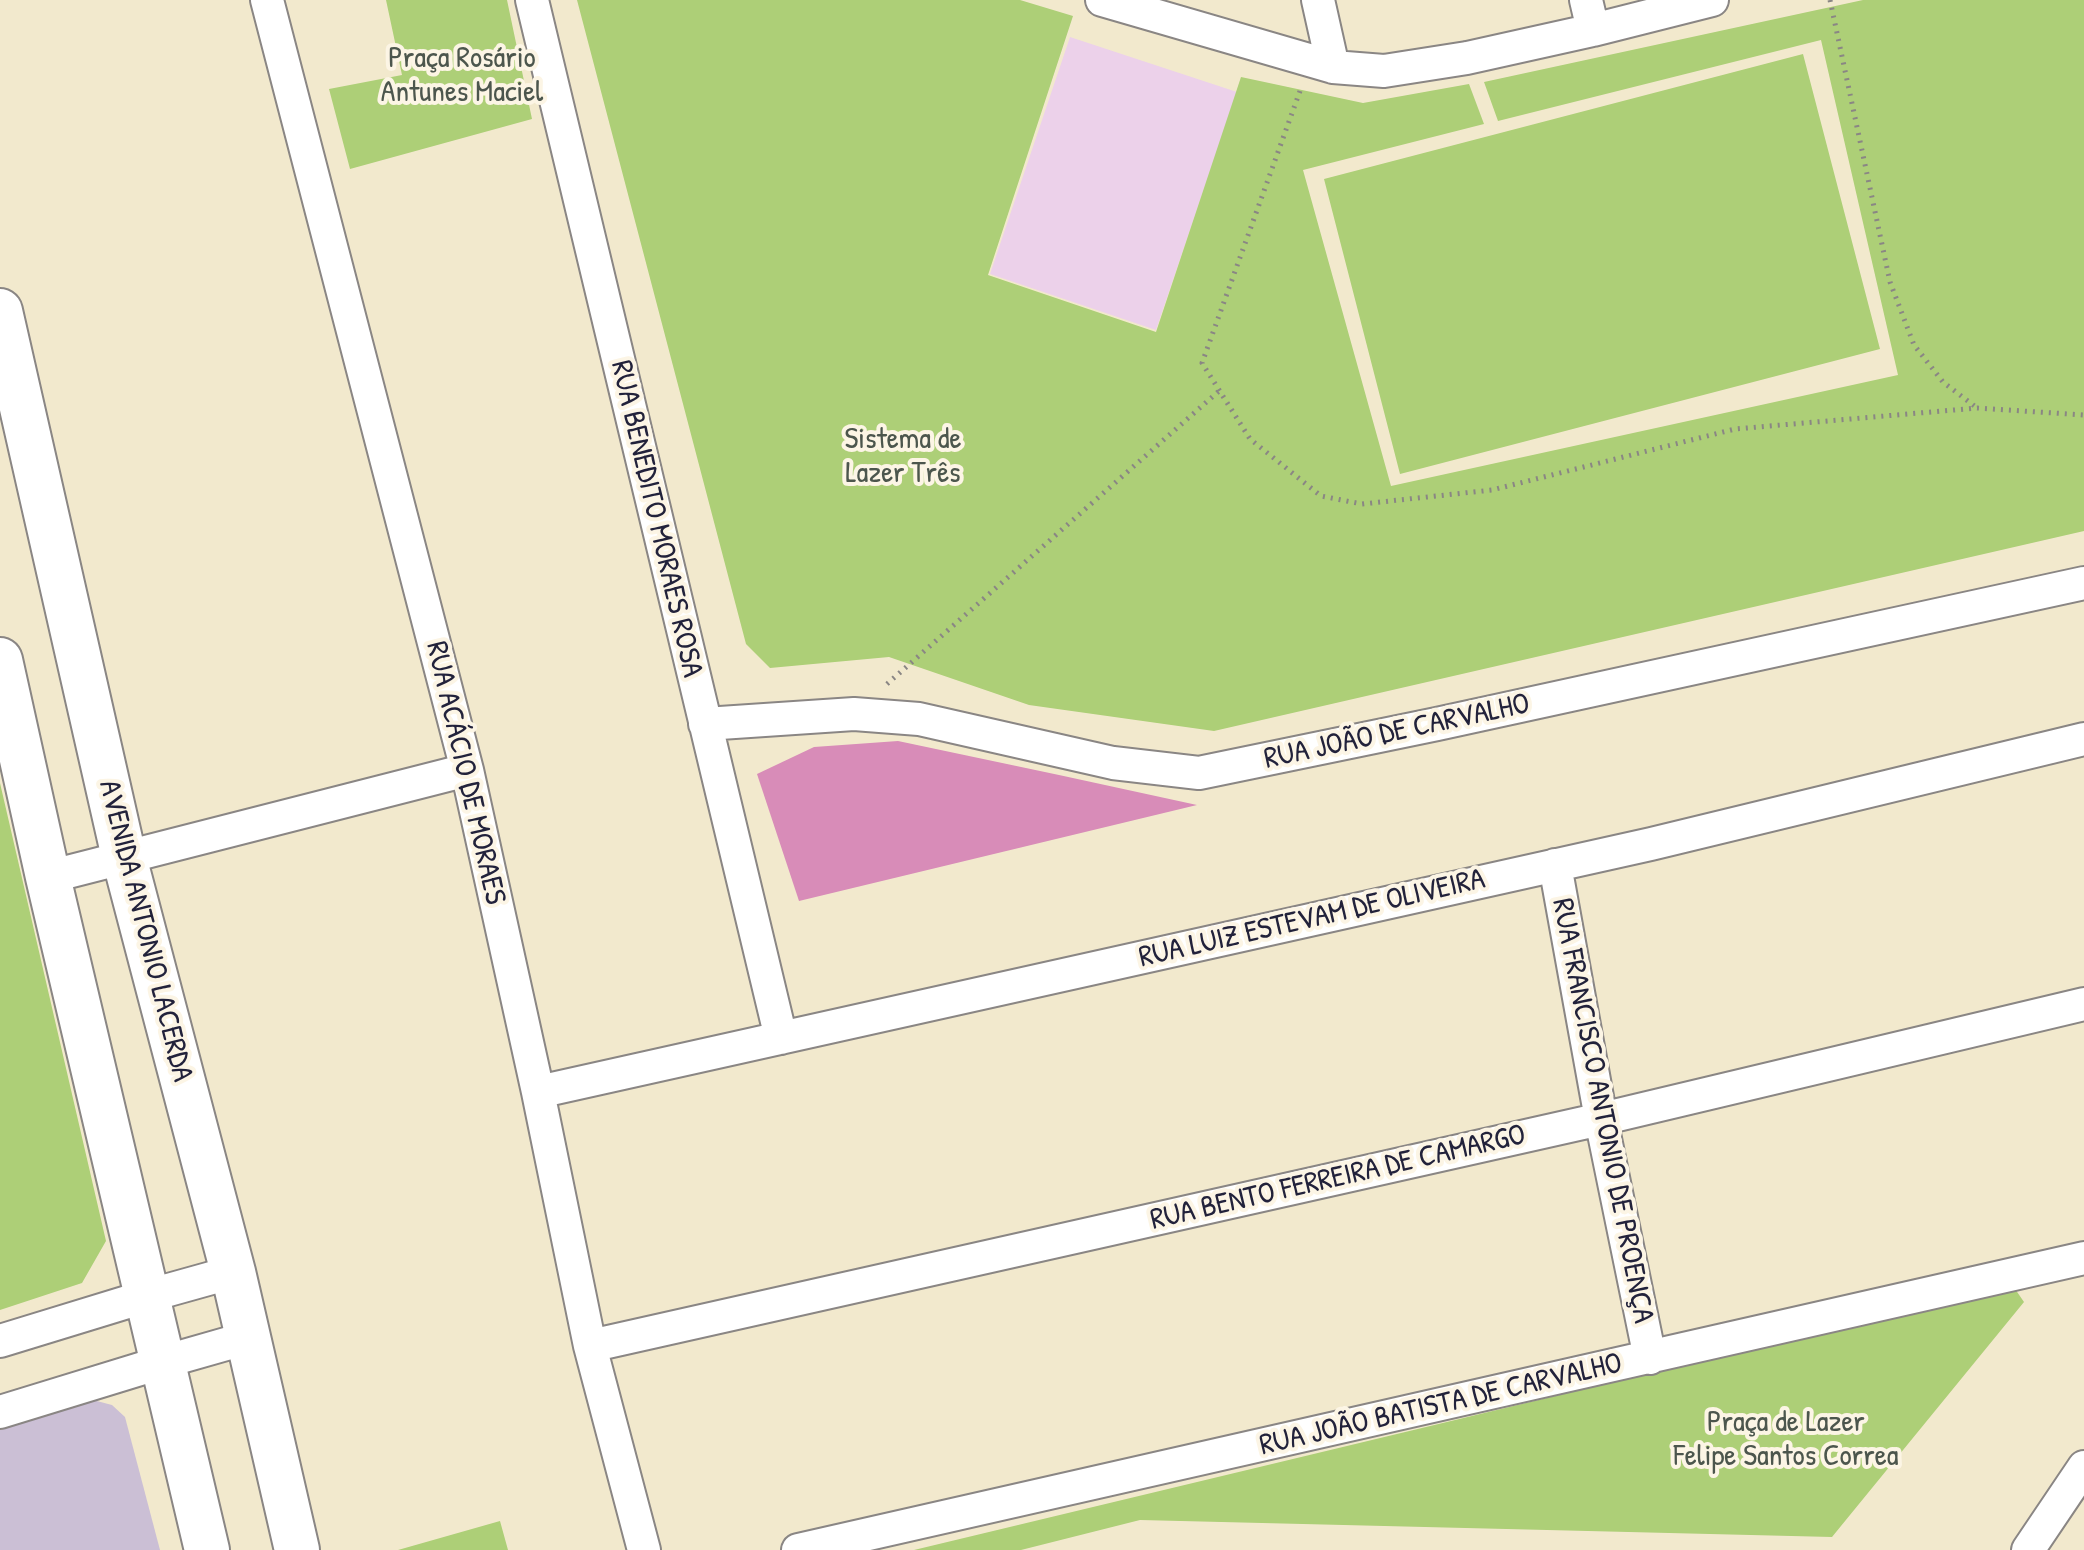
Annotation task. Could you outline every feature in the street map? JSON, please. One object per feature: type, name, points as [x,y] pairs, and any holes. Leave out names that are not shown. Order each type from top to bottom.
[{"type":"main road","name":"AVENIDA ANTONIO LACERDA","points":[[0,311],[124,857],[233,1272],[297,1550]]},
{"type":"main road","points":[[0,660],[48,877],[207,1550]]},
{"type":"street","name":"RUA ACÁCIO DE MORAES","points":[[267,0],[467,770],[590,1346],[644,1550]]},
{"type":"street","name":"RUA BENEDITO MORAES ROSA","points":[[532,0],[781,1038]]},
{"type":"street","points":[[1102,0],[1322,64],[1384,71],[1467,58],[1589,15],[1712,0]]},
{"type":"street","points":[[1318,0],[1322,64]]},
{"type":"street","name":"RUA JOÃO DE CARVALHO","points":[[705,724],[854,714],[919,719],[1113,763],[1199,773],[1468,718],[2084,583]]},
{"type":"street","name":"RUA LUIZ ESTEVAM DE OLIVEIRA","points":[[538,1092],[1555,865],[2084,739]]},
{"type":"street","points":[[48,877],[467,770]]},
{"type":"street","name":"RUA FRANCISCO ANTONIO DE PROENÇA","points":[[1555,865],[1601,1119],[1650,1358]]},
{"type":"street","name":"RUA BENTO FERREIRA DE CAMARGO","points":[[590,1346],[1601,1119],[2084,1004]]},
{"type":"street","name":"RUA JOÃO BATISTA DE CARVALHO","points":[[798,1550],[2084,1258]]},
{"type":"street","points":[[0,1341],[233,1272]]},
{"type":"street","points":[[0,1412],[247,1338]]},
{"type":"street","points":[[2028,1550],[2084,1467]]},
{"type":"path","points":[[1830,0],[1890,282],[1914,345],[1943,382],[1977,408]]},
{"type":"path","points":[[1322,64],[1202,363],[1250,439],[1321,496],[1362,504],[1492,490],[1735,429],[1977,408],[2084,415]]},
{"type":"path","points":[[854,714],[1219,391]]},
{"type":"shaded area","points":[[1070,37],[1237,92],[1156,330],[990,274]]},
{"type":"shaded area","points":[[93,1400],[112,1405],[125,1417],[160,1550],[0,1550],[0,1430]]},
{"type":"green space","name":"Praça Rosário Antunes Maciel","points":[[386,0],[507,0],[532,119],[350,169],[329,89],[402,75]]},
{"type":"green space","name":"Sistema de Lazer Três","points":[[577,0],[1020,0],[1073,16],[988,275],[1156,332],[1241,77],[1363,103],[1469,84],[1484,124],[1303,170],[1391,486],[1898,375],[1821,40],[1498,121],[1484,82],[1863,0],[2084,0],[2084,531],[1214,731],[1029,705],[889,657],[770,668],[746,644]]},
{"type":"green space","points":[[1803,54],[1880,349],[1400,474],[1324,179]]},
{"type":"green space","points":[[0,783],[106,1241],[82,1283],[0,1310]]},
{"type":"green space","name":"Praça de Lazer Felipe Santos Correa","points":[[2013,1286],[2024,1302],[1832,1537],[1140,1520],[1021,1550],[914,1550]]},
{"type":"green space","points":[[500,1521],[508,1550],[398,1550]]},
{"type":"building","points":[[898,741],[1197,805],[799,901],[757,774],[814,747]]}]
